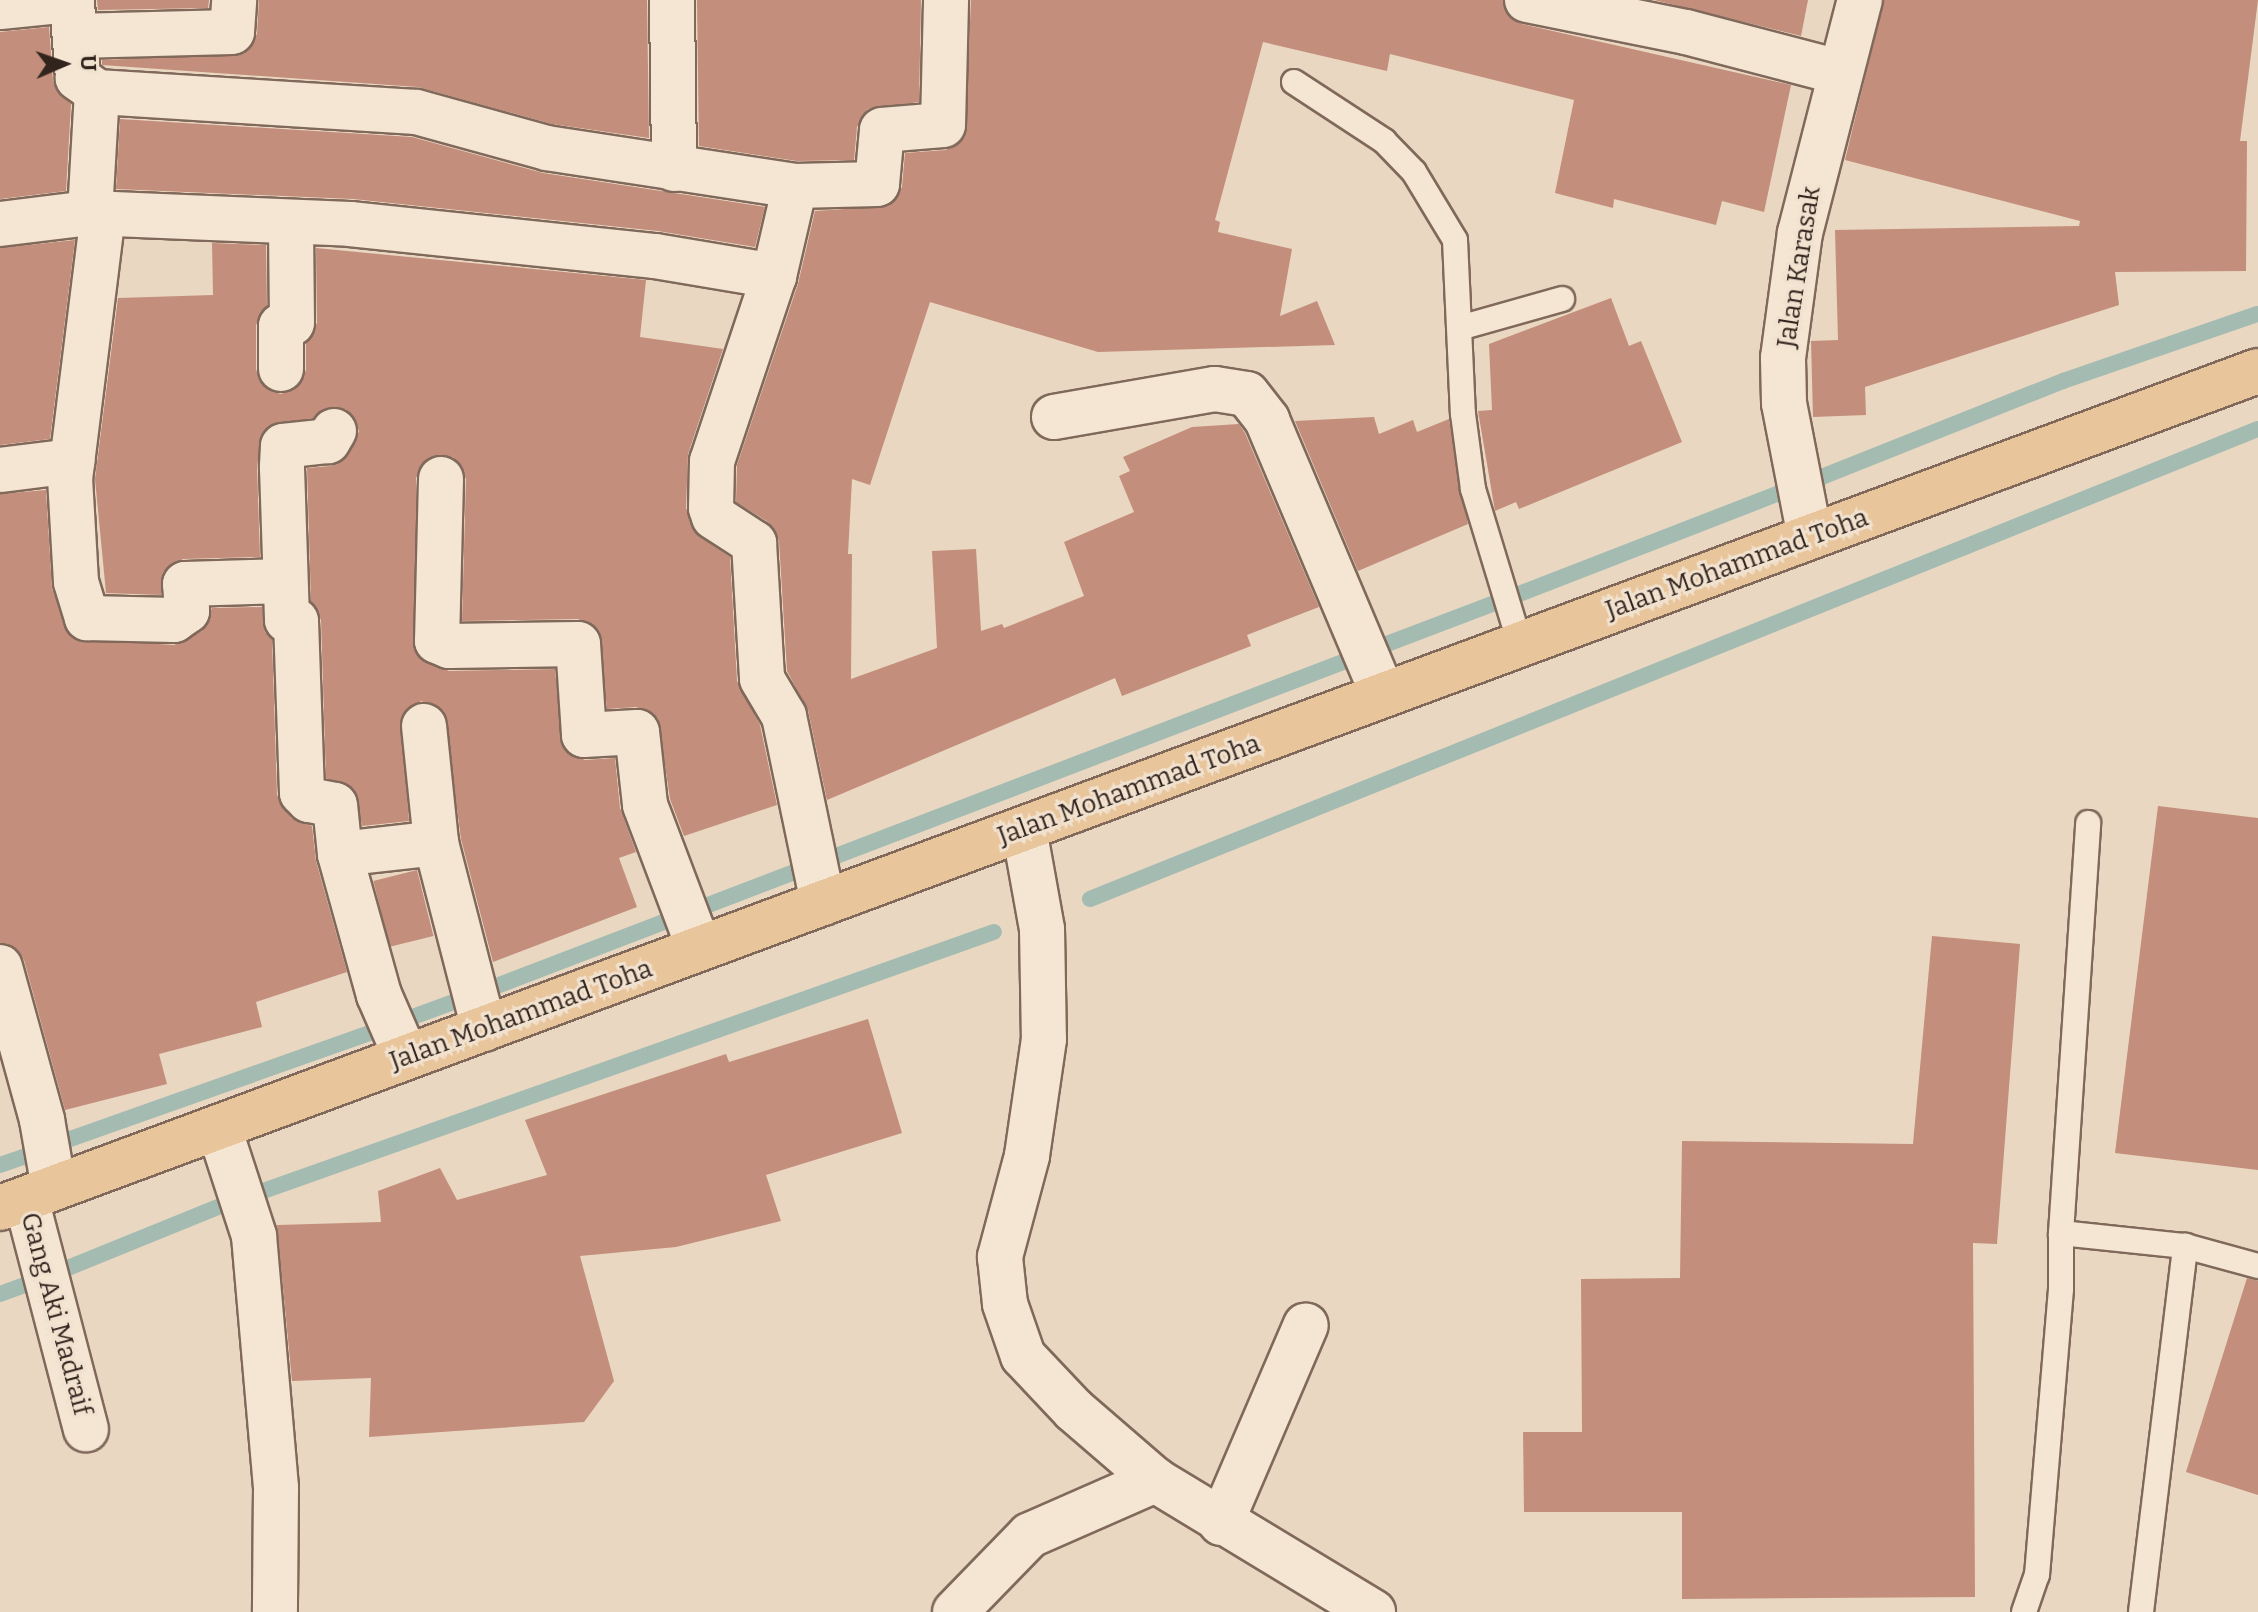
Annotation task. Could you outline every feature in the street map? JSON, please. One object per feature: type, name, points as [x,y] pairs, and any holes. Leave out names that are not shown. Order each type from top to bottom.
[{"type":"main road","name":"Jalan Mohammad Toha","points":[[27,1198],[2258,371]]},
{"type":"street","points":[[0,7],[232,32],[234,0]]},
{"type":"street","points":[[672,0],[674,169]]},
{"type":"street","points":[[73,13],[78,78],[97,92],[416,112],[547,148],[795,186],[877,184],[882,130],[943,125],[946,0]]},
{"type":"street","points":[[1527,0],[1686,32],[1838,72]]},
{"type":"street","name":"Jalan Karasak","points":[[1810,537],[1784,403],[1783,358],[1800,233],[1838,72],[1860,0]]},
{"type":"street","points":[[97,92],[97,213],[72,461],[76,582],[83,610],[93,622],[182,618],[187,611],[185,584],[285,581]]},
{"type":"street","points":[[795,186],[774,276],[712,461],[711,508],[714,517],[754,543],[762,679],[784,716],[823,903]]},
{"type":"street","points":[[0,224],[97,213],[291,224],[350,224],[572,247],[774,276]]},
{"type":"street","points":[[281,369],[281,326],[292,323],[291,224]]},
{"type":"street","points":[[1054,417],[1215,389],[1247,394],[1267,420],[1383,695]]},
{"type":"street","points":[[334,431],[328,441],[283,446],[287,620],[296,621],[302,793],[309,800],[335,805],[340,854],[379,995],[406,1057]]},
{"type":"street","points":[[0,470],[72,461]]},
{"type":"street","points":[[441,479],[437,641],[449,646],[578,644],[584,735],[637,732],[645,805],[699,948]]},
{"type":"street","points":[[424,726],[436,843],[484,1029]]},
{"type":"street","points":[[1024,829],[1042,929],[1044,1039],[1027,1156],[1000,1257],[1005,1304],[1023,1356],[1074,1410],[1155,1480],[1221,1523],[1373,1612]]},
{"type":"street","points":[[340,854],[436,843]]},
{"type":"street","name":"Gang Aki Madraif","points":[[0,967],[27,1198],[86,1429]]},
{"type":"street","points":[[219,1128],[254,1236],[276,1488],[275,1612]]},
{"type":"street","points":[[1221,1523],[1306,1325]]},
{"type":"street","points":[[955,1612],[1030,1535],[1155,1480]]},
{"type":"lane","points":[[1294,82],[1384,141],[1414,172],[1455,240],[1463,327],[1463,414],[1473,489],[1520,644]]},
{"type":"lane","points":[[1463,327],[1562,299]]},
{"type":"lane","points":[[2024,1612],[2037,1575],[2061,1289],[2061,1233],[2088,823]]},
{"type":"lane","points":[[2061,1233],[2185,1246],[2258,1266]]},
{"type":"lane","points":[[2141,1612],[2185,1246]]},
{"type":"building","points":[[97,0],[209,0],[208,8],[98,10]]},
{"type":"building","points":[[259,0],[647,0],[649,138],[552,124],[418,87],[102,65],[102,60],[244,54],[257,34]]},
{"type":"building","points":[[697,0],[921,0],[919,102],[868,109],[857,127],[854,160],[797,161],[699,146]]},
{"type":"building","points":[[971,0],[1503,0],[1510,18],[1522,24],[1791,85],[1764,212],[1722,201],[1716,225],[1614,199],[1613,208],[1555,193],[1574,100],[1390,54],[1387,71],[1263,42],[1215,220],[1220,222],[1218,232],[1292,249],[1280,316],[1317,301],[1335,345],[1098,352],[930,302],[870,485],[852,479],[848,554],[852,554],[851,679],[937,648],[932,551],[976,549],[981,631],[1002,624],[1004,628],[1084,596],[1064,542],[1134,512],[1119,476],[1130,471],[1123,457],[1192,427],[1239,424],[1319,607],[1247,635],[1251,646],[1122,696],[1115,678],[827,800],[808,710],[787,671],[779,541],[768,522],[736,502],[737,465],[798,284],[815,211],[889,206],[902,187],[905,153],[946,150],[965,137]]},
{"type":"building","points":[[1654,0],[1808,0],[1801,36]]},
{"type":"building","points":[[1884,0],[2258,0],[2240,141],[2247,141],[2246,271],[2115,272],[2119,305],[1865,387],[1866,415],[1813,417],[1811,341],[1838,340],[1835,230],[2079,226],[2080,221],[1845,160]]},
{"type":"building","points":[[49,27],[53,81],[71,104],[66,191],[0,199],[0,32]]},
{"type":"building","points":[[120,119],[412,137],[543,173],[765,207],[755,247],[658,231],[353,199],[116,189]]},
{"type":"building","points":[[75,240],[50,439],[0,445],[0,248]]},
{"type":"building","points":[[212,243],[266,245],[267,307],[256,325],[256,369],[260,382],[280,394],[294,390],[306,370],[306,343],[317,323],[316,248],[646,280],[640,337],[723,349],[688,454],[686,508],[700,537],[730,557],[737,681],[760,725],[777,805],[684,836],[670,799],[658,718],[636,707],[607,709],[599,630],[578,619],[462,621],[466,479],[453,457],[428,458],[416,478],[416,654],[449,671],[555,669],[563,748],[585,760],[615,758],[620,808],[636,852],[619,858],[637,907],[493,962],[461,839],[444,711],[421,701],[401,717],[409,821],[362,826],[354,789],[326,778],[321,620],[311,602],[307,468],[331,466],[349,454],[359,431],[346,409],[323,409],[313,418],[270,425],[262,433],[257,467],[260,557],[183,559],[163,572],[161,595],[106,593],[95,479],[118,298],[213,295]]},
{"type":"building","points":[[1611,298],[1629,346],[1641,341],[1682,442],[1519,509],[1516,502],[1495,511],[1478,411],[1492,410],[1489,344]]},
{"type":"building","points":[[1374,417],[1379,434],[1413,420],[1417,432],[1449,419],[1468,524],[1358,571],[1295,421]]},
{"type":"building","points":[[46,490],[52,589],[73,638],[174,645],[202,631],[212,608],[262,607],[265,632],[272,639],[277,795],[291,818],[312,826],[316,861],[347,972],[256,1002],[262,1027],[159,1054],[167,1084],[65,1110],[24,960],[17,949],[0,943],[0,494]]},
{"type":"building","points":[[2158,806],[2258,818],[2258,1170],[2115,1153]]},
{"type":"building","points":[[417,870],[433,936],[390,947],[373,881]]},
{"type":"building","points":[[1932,936],[2020,944],[1997,1244],[1973,1243],[1975,1597],[1682,1599],[1682,1512],[1524,1512],[1523,1432],[1582,1432],[1581,1279],[1680,1278],[1682,1141],[1913,1144]]},
{"type":"building","points":[[868,1019],[902,1133],[766,1175],[781,1221],[676,1247],[580,1256],[614,1381],[584,1422],[369,1437],[371,1378],[292,1381],[277,1225],[381,1222],[378,1191],[440,1168],[457,1200],[547,1175],[525,1120],[726,1054],[729,1062]]},
{"type":"building","points":[[2247,1278],[2258,1281],[2258,1495],[2186,1472]]},
{"type":"waterway","points":[[1804,484],[2063,381],[2258,314]]},
{"type":"waterway","points":[[1090,899],[2258,429]]},
{"type":"waterway","points":[[1519,594],[1790,489]]},
{"type":"waterway","points":[[1371,650],[1500,601]]},
{"type":"waterway","points":[[481,992],[1356,657]]},
{"type":"waterway","points":[[252,1195],[994,932]]},
{"type":"waterway","points":[[407,1019],[470,996]]},
{"type":"waterway","points":[[56,1144],[380,1029]]},
{"type":"waterway","points":[[0,1165],[34,1153]]},
{"type":"waterway","points":[[58,1272],[218,1207]]},
{"type":"waterway","points":[[0,1294],[30,1283]]}]
